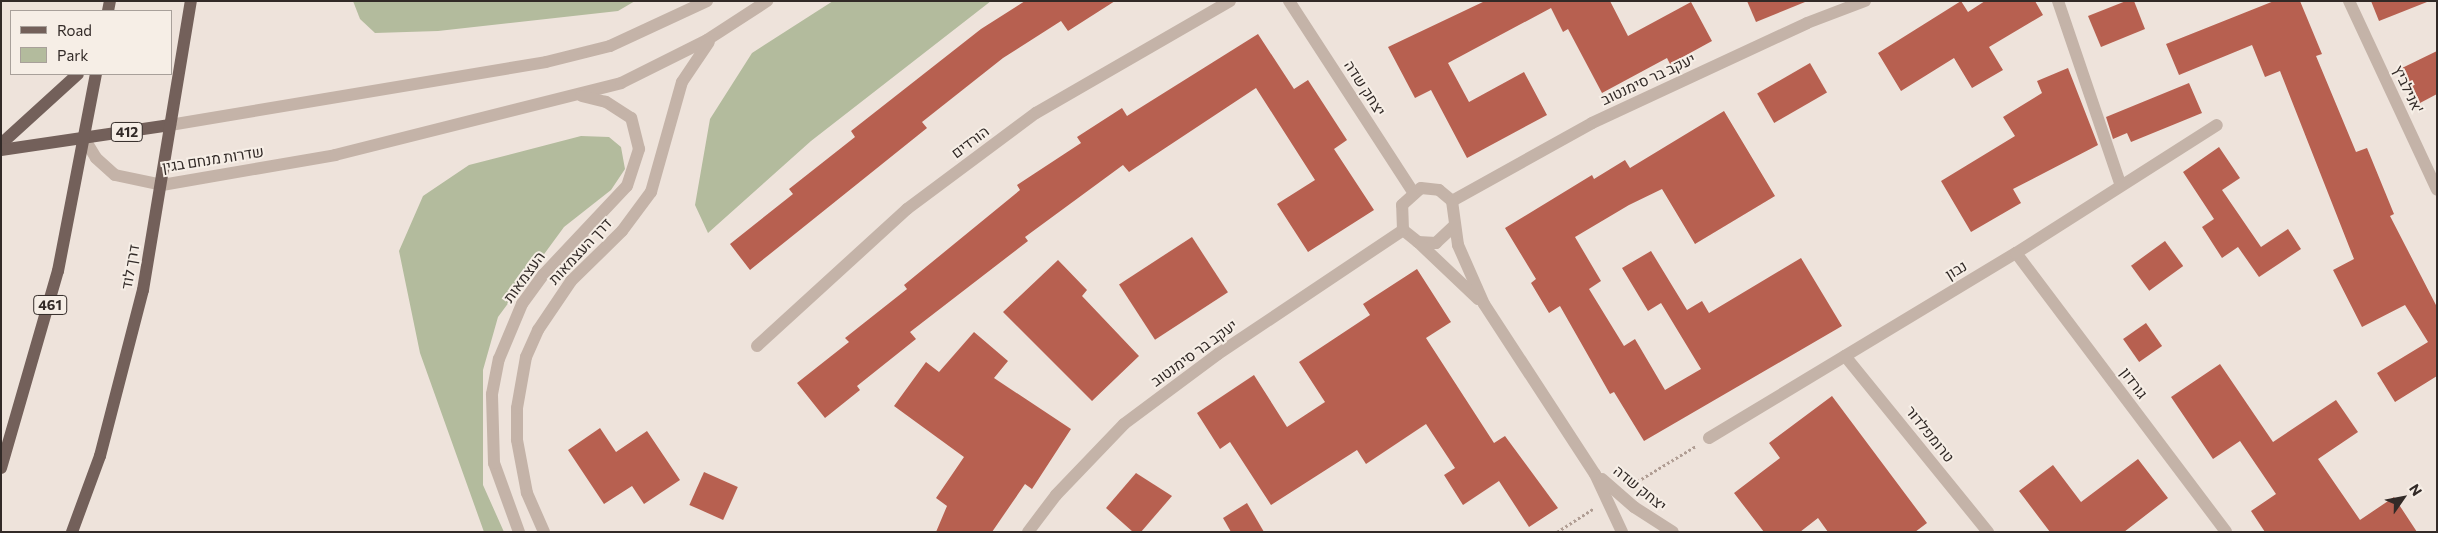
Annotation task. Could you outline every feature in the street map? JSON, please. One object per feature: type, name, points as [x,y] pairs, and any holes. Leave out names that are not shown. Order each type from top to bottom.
[{"type":"main road","name":"דרך לוד","points":[[72,532],[124,373],[162,185],[191,1]]},
{"type":"main road","points":[[1,144],[77,75]]},
{"type":"main road","name":"461","points":[[1,468],[45,327],[96,75]]},
{"type":"main road","name":"412","points":[[1,150],[170,125]]},
{"type":"street","points":[[170,125],[564,58],[648,31],[707,1]]},
{"type":"street","name":"שדרות מנחם בגין","points":[[84,138],[96,158],[116,175],[162,185],[335,155],[582,96],[653,70],[767,1]]},
{"type":"street","name":"הורדים","points":[[757,346],[907,210],[1036,113],[1230,1]]},
{"type":"street","name":"יצחק שדה","points":[[1289,1],[1413,192]]},
{"type":"street","name":"יעקב בר סימנטוב","points":[[1452,201],[1592,123],[1807,23],[1865,1]]},
{"type":"street","points":[[2058,1],[2121,186]]},
{"type":"street","name":"אנילביץ'","points":[[2350,1],[2437,190]]},
{"type":"street","name":"דרך העצמאות","points":[[544,532],[527,493],[517,440],[518,400],[526,357],[538,330],[571,282],[622,231],[651,192],[682,82],[717,33]]},
{"type":"street","name":"העצמאות","points":[[519,532],[494,463],[492,394],[499,359],[522,304],[543,275],[626,186],[639,149],[631,118],[606,102],[582,96]]},
{"type":"street","name":"נבון","points":[[1709,438],[2016,253],[2217,125]]},
{"type":"street","points":[[1439,190],[1452,201],[1454,226],[1436,243],[1418,242],[1403,230],[1400,213],[1413,192],[1439,190]]},
{"type":"street","name":"יצחק שדה","points":[[1454,226],[1484,304],[1590,466],[1622,532]]},
{"type":"street","name":"יעקב בר סימנטוב","points":[[1028,532],[1056,494],[1124,424],[1218,354],[1403,230]]},
{"type":"street","name":"יצחק שדה","points":[[1418,242],[1484,304]]},
{"type":"street","name":"גורדון","points":[[2016,253],[2226,532]]},
{"type":"street","name":"טרומפלדור","points":[[1846,356],[1988,532]]},
{"type":"street","name":"יצחק שדה","points":[[1590,466],[1617,494],[1673,532]]},
{"type":"green space","points":[[353,1],[635,1],[618,11],[438,31],[375,33],[360,19]]},
{"type":"green space","points":[[833,1],[991,1],[811,141],[708,233],[695,205],[710,119],[752,53]]},
{"type":"green space","points":[[581,136],[609,137],[621,147],[625,169],[611,190],[564,227],[498,317],[483,370],[483,485],[504,532],[484,532],[420,353],[399,251],[423,196],[469,165]]},
{"type":"building","points":[[1025,1],[1115,1],[1068,31],[1061,21],[1003,58],[922,122],[927,128],[750,270],[730,244],[793,194],[789,189],[855,137],[851,131],[981,29]]},
{"type":"building","points":[[1485,1],[1610,1],[1628,36],[1691,2],[1712,41],[1670,64],[1667,58],[1602,93],[1568,29],[1563,32],[1551,8],[1448,63],[1469,102],[1524,72],[1547,115],[1467,158],[1431,90],[1415,98],[1388,47]]},
{"type":"building","points":[[1747,1],[1805,1],[1805,2],[1756,22]]},
{"type":"building","points":[[1961,1],[1968,12],[1985,1],[2035,1],[2043,15],[1989,47],[2003,70],[1972,88],[1954,58],[1901,91],[1878,53]]},
{"type":"building","points":[[2126,1],[2134,1],[2145,29],[2101,47],[2088,16]]},
{"type":"building","points":[[2274,1],[2300,1],[2322,54],[2316,56],[2356,152],[2367,148],[2394,214],[2390,216],[2437,307],[2437,376],[2395,402],[2377,373],[2428,342],[2405,305],[2362,327],[2333,270],[2354,259],[2280,71],[2265,77],[2252,45],[2179,75],[2166,44]]},
{"type":"building","points":[[2371,1],[2427,1],[2427,2],[2379,21]]},
{"type":"building","points":[[1258,34],[1294,89],[1308,80],[1347,140],[1334,149],[1374,210],[1308,252],[1277,204],[1315,180],[1256,88],[1129,172],[1123,165],[1025,237],[1028,241],[910,332],[916,339],[857,386],[860,390],[825,418],[797,383],[849,342],[845,338],[907,289],[904,285],[1020,190],[1017,185],[1081,143],[1077,137],[1122,108],[1127,116]]},
{"type":"building","points":[[2437,51],[2437,94],[2420,103],[2402,68]]},
{"type":"building","points":[[1810,63],[1827,92],[1774,123],[1757,94]]},
{"type":"building","points":[[2068,68],[2098,145],[2013,189],[2021,203],[1971,232],[1941,181],[2015,136],[2003,117],[2042,93],[2037,81]]},
{"type":"building","points":[[2189,83],[2202,113],[2131,142],[2127,133],[2113,139],[2106,117]]},
{"type":"building","points":[[1724,111],[1775,196],[1695,244],[1662,189],[1629,205],[1575,237],[1601,281],[1589,289],[1624,346],[1635,339],[1665,390],[1701,369],[1661,303],[1648,311],[1622,268],[1651,251],[1687,310],[1702,301],[1709,313],[1801,258],[1842,326],[1644,441],[1614,392],[1610,394],[1560,306],[1549,313],[1531,283],[1536,279],[1505,228],[1592,175],[1594,179],[1625,160],[1630,168]]},
{"type":"building","points":[[2219,147],[2240,178],[2222,190],[2261,247],[2288,229],[2301,249],[2259,277],[2238,247],[2222,258],[2202,227],[2214,219],[2183,172]]},
{"type":"building","points":[[1192,237],[1228,292],[1155,340],[1119,284]]},
{"type":"building","points":[[2165,241],[2183,266],[2149,291],[2131,266]]},
{"type":"building","points":[[1058,260],[1087,290],[1082,296],[1139,356],[1092,401],[1003,312]]},
{"type":"building","points":[[1417,269],[1451,322],[1426,338],[1494,443],[1505,436],[1558,508],[1529,527],[1499,481],[1463,505],[1444,475],[1455,468],[1426,424],[1366,464],[1357,450],[1271,505],[1230,442],[1220,449],[1197,413],[1254,375],[1287,427],[1325,402],[1299,362],[1370,315],[1363,304]]},
{"type":"building","points":[[2146,323],[2162,346],[2139,362],[2123,339]]},
{"type":"building","points":[[974,332],[1008,361],[994,378],[1071,429],[1032,489],[1025,484],[992,532],[936,532],[947,506],[936,498],[964,457],[894,406],[926,362],[939,372]]},
{"type":"building","points":[[2220,364],[2273,442],[2336,400],[2358,432],[2318,459],[2360,520],[2394,497],[2417,532],[2265,532],[2251,511],[2276,494],[2240,441],[2213,459],[2171,397]]},
{"type":"building","points":[[1832,396],[1927,523],[1915,532],[1828,532],[1818,518],[1800,532],[1764,532],[1734,493],[1780,458],[1769,443]]},
{"type":"building","points":[[600,428],[616,452],[647,431],[680,480],[644,504],[632,486],[604,504],[568,450]]},
{"type":"building","points":[[2138,459],[2168,498],[2124,532],[2050,532],[2019,491],[2053,465],[2081,502]]},
{"type":"building","points":[[704,472],[738,487],[723,520],[689,505]]},
{"type":"building","points":[[1136,473],[1172,496],[1141,532],[1133,532],[1106,508]]},
{"type":"building","points":[[1247,503],[1264,532],[1231,532],[1223,518]]}]
